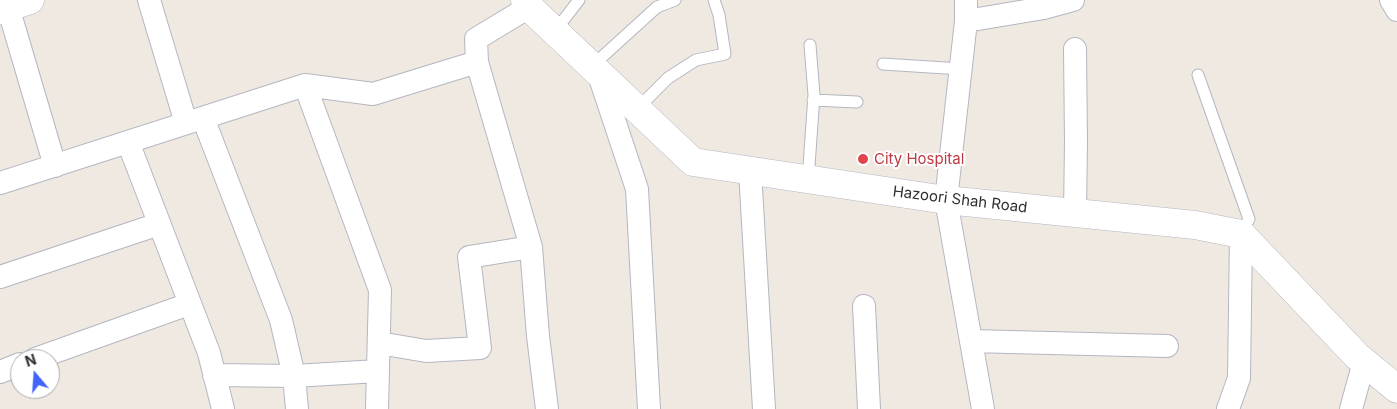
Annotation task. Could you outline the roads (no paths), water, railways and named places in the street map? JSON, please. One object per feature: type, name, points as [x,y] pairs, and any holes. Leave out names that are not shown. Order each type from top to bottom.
[{"type":"street","points":[[149,0],[194,121],[281,320],[294,376],[297,409]]},
{"type":"street","points":[[982,409],[946,200],[966,11],[1044,8],[1073,0]]},
{"type":"street","points":[[1391,0],[1397,10]]},
{"type":"street","points":[[527,4],[476,39],[477,62],[531,246],[538,336],[547,409]]},
{"type":"street","name":"Hazoori Shah Road","points":[[527,4],[693,162],[946,200],[1195,225],[1241,234]]},
{"type":"street","points":[[13,6],[55,166]]},
{"type":"street","points":[[1075,49],[1075,213]]},
{"type":"street","points":[[0,183],[305,85],[373,94],[477,62]]},
{"type":"street","points":[[594,69],[637,189],[649,409]]},
{"type":"street","points":[[305,85],[380,290],[377,409]]},
{"type":"street","points":[[128,142],[209,353],[223,409]]},
{"type":"street","points":[[750,171],[764,409]]},
{"type":"street","points":[[0,277],[159,224]]},
{"type":"street","points":[[1241,234],[1357,356],[1397,389]]},
{"type":"street","points":[[1228,409],[1239,378],[1241,234]]},
{"type":"street","points":[[379,343],[426,351],[480,348],[469,257],[531,246]]},
{"type":"street","points":[[60,350],[189,304]]},
{"type":"street","points":[[864,306],[869,409]]},
{"type":"street","points":[[971,341],[1167,346]]},
{"type":"street","points":[[1351,409],[1364,362]]},
{"type":"street","points":[[214,375],[294,376],[378,372]]},
{"type":"lane","points":[[555,31],[578,0]]},
{"type":"lane","points":[[594,69],[657,7],[675,0]]},
{"type":"lane","points":[[637,109],[668,78],[696,60],[725,54],[719,15],[714,0]]},
{"type":"lane","points":[[808,180],[813,100],[810,45]]},
{"type":"lane","points":[[883,64],[961,69]]},
{"type":"lane","points":[[1198,75],[1249,219],[1241,234]]},
{"type":"lane","points":[[813,100],[857,102]]},
{"type":"place","name":"City Hospital","points":[[863,159]]}]
